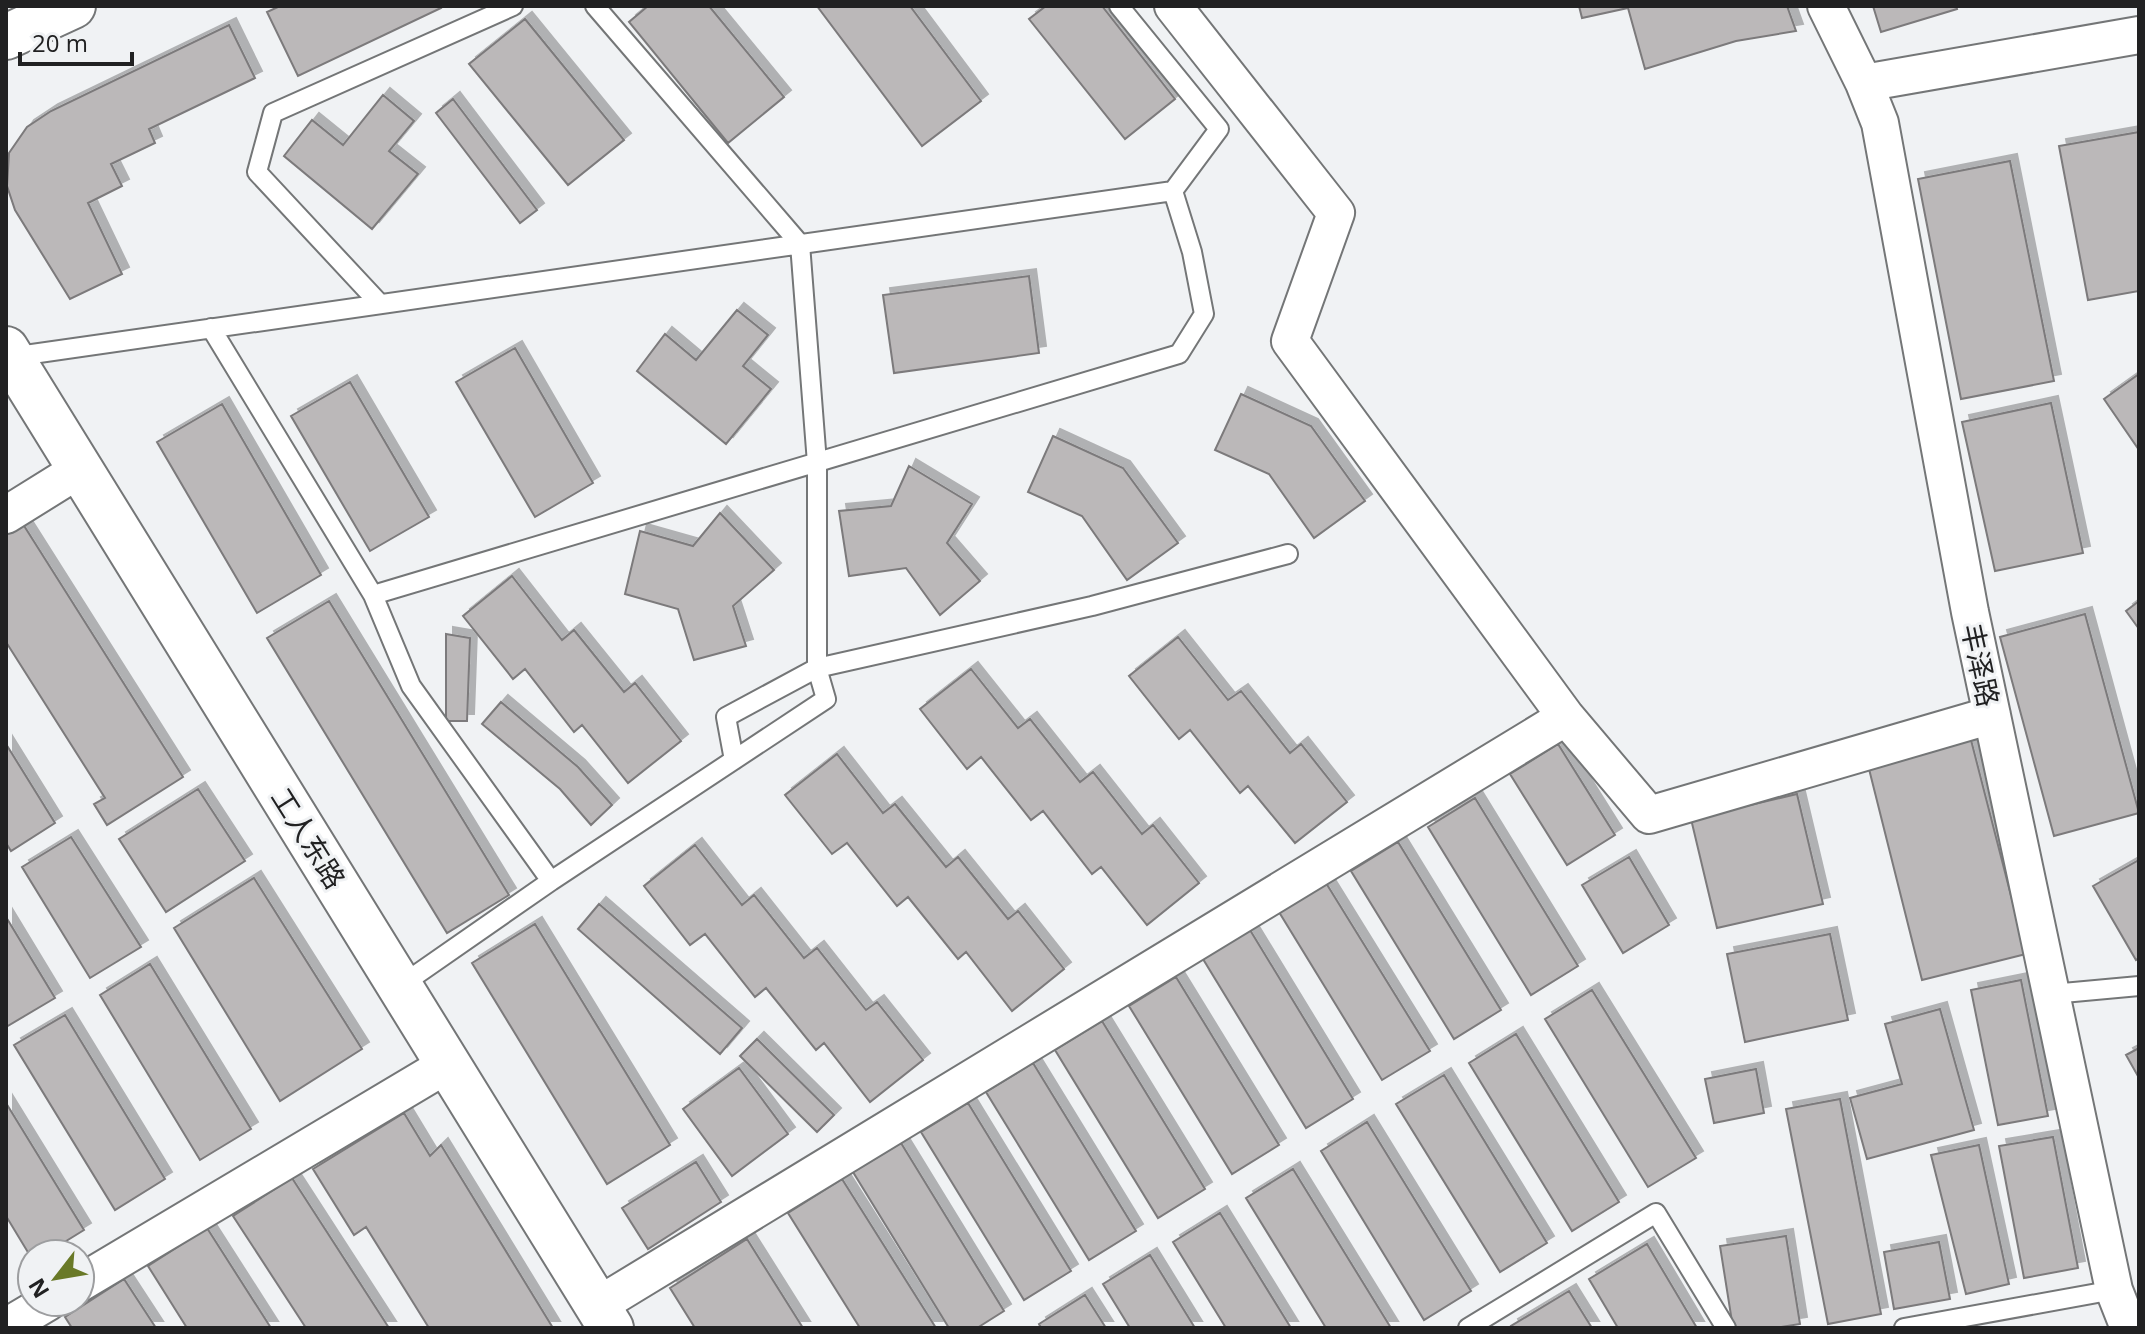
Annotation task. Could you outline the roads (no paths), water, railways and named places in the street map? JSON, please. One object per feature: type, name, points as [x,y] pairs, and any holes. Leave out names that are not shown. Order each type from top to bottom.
[{"type":"main road","points":[[6,37],[73,6]]},
{"type":"main road","name":"工人东路","points":[[8,353],[604,1317]]},
{"type":"street","points":[[1173,6],[1336,213],[1290,341],[1566,717],[1649,815],[1992,715]]},
{"type":"street","name":"丰泽路","points":[[1826,6],[1880,123],[1970,612],[2114,1290],[2129,1328]]},
{"type":"street","points":[[1864,83],[2139,35]]},
{"type":"street","points":[[6,515],[80,469]]},
{"type":"street","points":[[604,1317],[1566,717]]},
{"type":"street","points":[[96,1273],[448,1064]]},
{"type":"lane","points":[[380,304],[257,172],[273,113],[513,6]]},
{"type":"lane","points":[[400,986],[551,881],[826,699],[817,668],[817,463],[800,244],[595,6]]},
{"type":"lane","points":[[8,353],[211,328],[1173,191],[1219,129],[1119,6]]},
{"type":"lane","points":[[373,595],[1179,354],[1204,314],[1192,252],[1173,191]]},
{"type":"lane","points":[[211,328],[373,595],[411,686],[551,881]]},
{"type":"lane","points":[[734,760],[726,717],[817,668],[1092,606],[1288,554]]},
{"type":"lane","points":[[2052,994],[2139,986]]},
{"type":"lane","points":[[1468,1328],[1656,1213],[1726,1328]]},
{"type":"lane","points":[[1904,1328],[2114,1290]]}]
